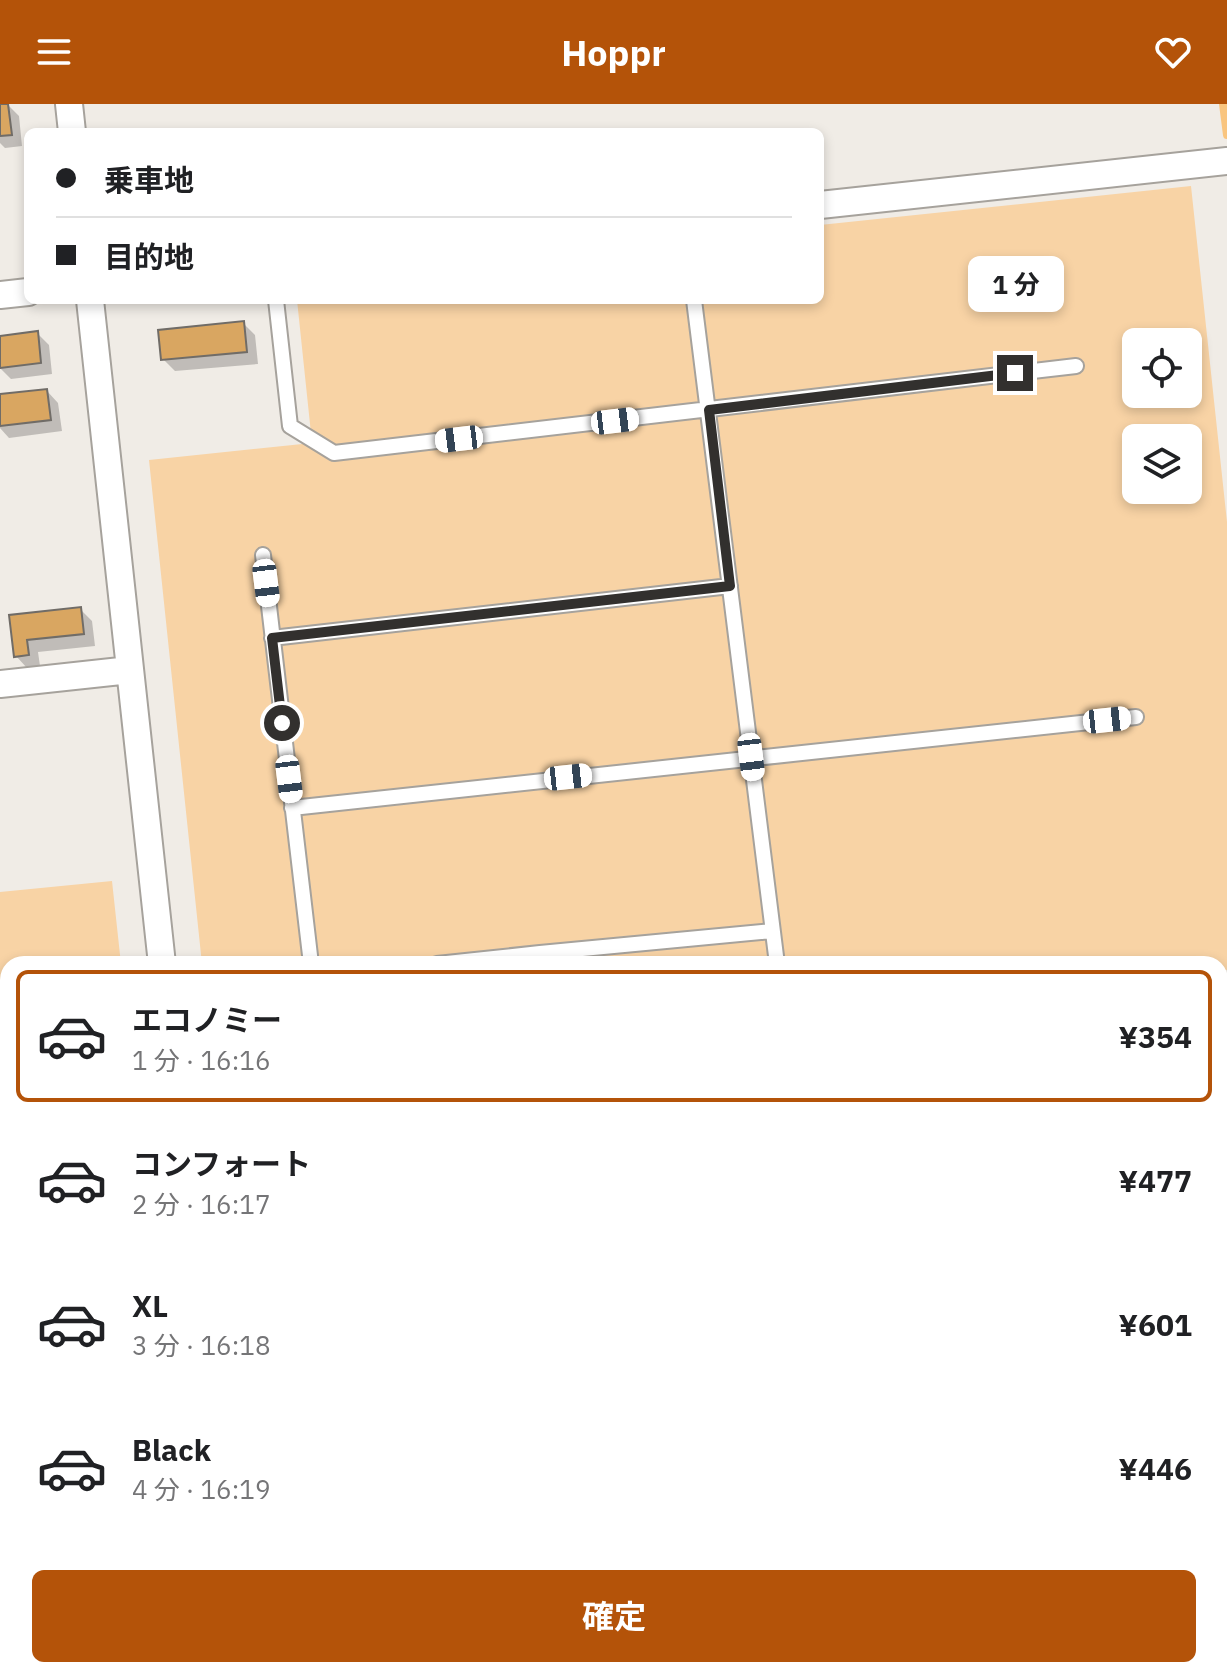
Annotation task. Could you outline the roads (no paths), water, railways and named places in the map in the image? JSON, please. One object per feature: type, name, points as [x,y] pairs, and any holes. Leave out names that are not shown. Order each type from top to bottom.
[{"type":"street","points":[[69,104],[72,128]]},
{"type":"street","points":[[824,205],[1227,161]]},
{"type":"street","points":[[0,295],[24,292]]},
{"type":"street","points":[[90,304],[161,956]]},
{"type":"street","points":[[0,684],[130,670]]},
{"type":"lane","points":[[276,304],[290,426],[334,453],[1076,366]]},
{"type":"lane","points":[[695,304],[776,956]]},
{"type":"lane","points":[[263,555],[310,956]]},
{"type":"lane","points":[[272,638],[730,586]]},
{"type":"lane","points":[[292,808],[1136,717]]},
{"type":"lane","points":[[558,956],[772,931]]},
{"type":"waterway","points":[[1223,104],[1227,135]]}]
